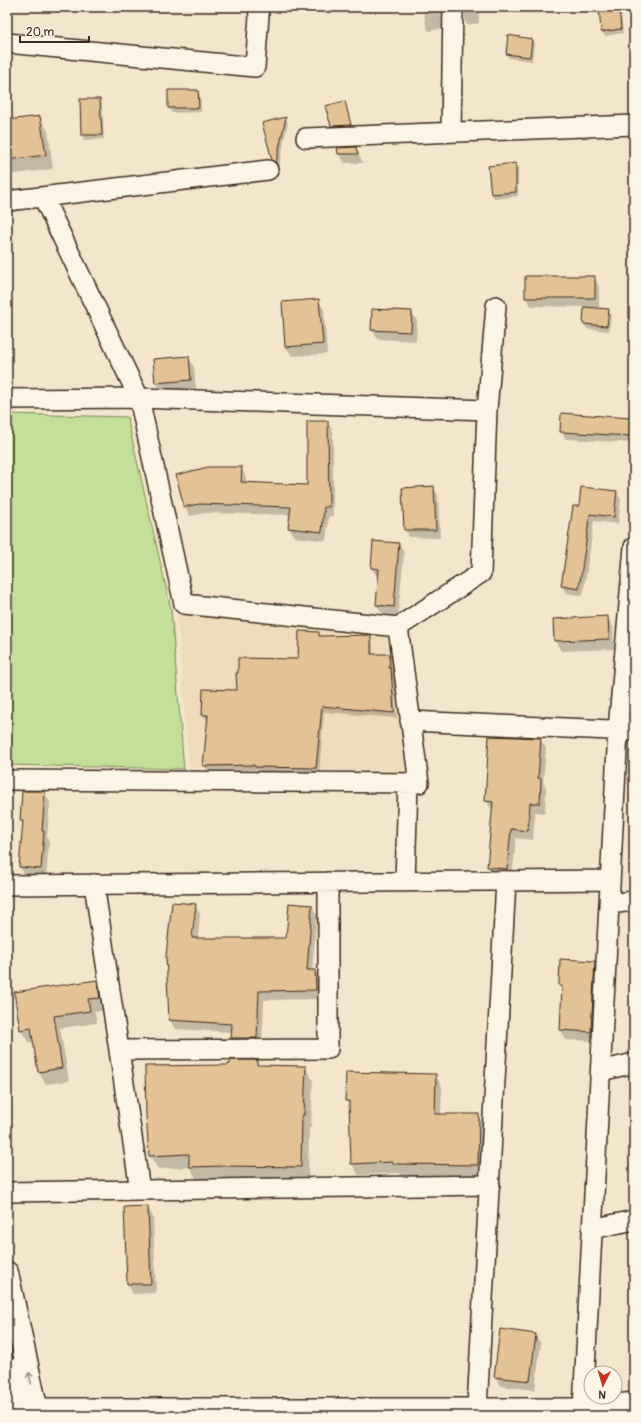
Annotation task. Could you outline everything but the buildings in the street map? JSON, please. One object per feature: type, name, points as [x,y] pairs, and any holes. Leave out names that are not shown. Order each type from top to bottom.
[{"type":"main road","points":[[7,1273],[23,1411]]},
{"type":"main road","points":[[7,1368],[23,1411]]},
{"type":"street","points":[[7,43],[255,68],[259,16],[258,7]]},
{"type":"street","points":[[451,132],[453,7]]},
{"type":"street","points":[[306,138],[634,125]]},
{"type":"street","points":[[7,201],[268,170]]},
{"type":"street","points":[[43,197],[139,398],[184,604],[398,627],[481,574],[487,410],[496,306]]},
{"type":"street","points":[[7,399],[139,398],[487,410]]},
{"type":"street","points":[[583,1408],[610,880],[626,730],[634,547]]},
{"type":"street","points":[[7,780],[419,783],[398,627]]},
{"type":"street","points":[[410,721],[626,730]]},
{"type":"street","points":[[405,882],[408,783]]},
{"type":"street","points":[[7,885],[610,880]]},
{"type":"street","points":[[477,1408],[506,881]]},
{"type":"street","points":[[118,1050],[328,1049],[328,882]]},
{"type":"street","points":[[94,884],[140,1190]]},
{"type":"street","points":[[609,904],[634,901]]},
{"type":"street","points":[[600,1071],[634,1063]]},
{"type":"street","points":[[7,1192],[490,1185]]},
{"type":"street","points":[[592,1229],[634,1220]]},
{"type":"street","points":[[23,1411],[429,1412],[477,1408],[583,1408],[634,1402]]},
{"type":"shaded area","points":[[177,614],[398,638],[410,772],[189,768]]},
{"type":"green space","points":[[7,414],[127,417],[171,609],[184,769],[7,765]]}]
